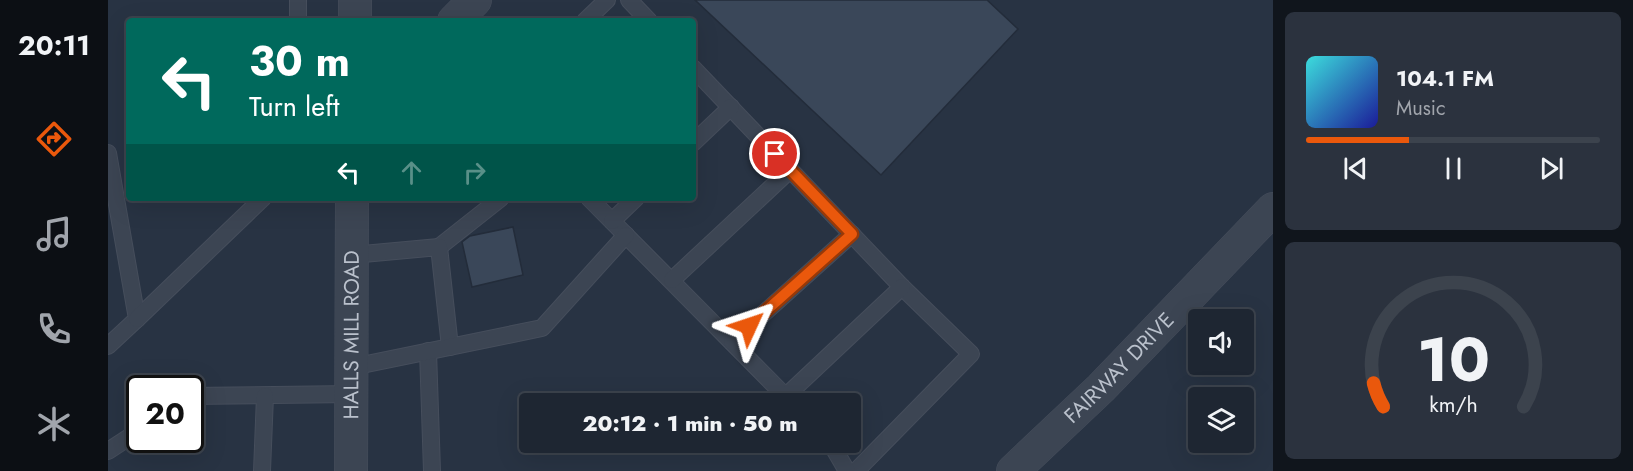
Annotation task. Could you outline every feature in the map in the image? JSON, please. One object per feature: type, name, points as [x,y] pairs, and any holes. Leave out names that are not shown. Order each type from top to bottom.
[{"type":"street","points":[[354,18],[355,0]]},
{"type":"street","points":[[457,18],[475,0]]},
{"type":"street","name":"HALLS MILL ROAD","points":[[351,471],[352,201]]},
{"type":"street","name":"FAIRWAY DRIVE","points":[[1013,471],[1101,388],[1273,209]]},
{"type":"lane","points":[[298,0],[298,18]]},
{"type":"lane","points":[[588,18],[607,0]]},
{"type":"lane","points":[[629,0],[646,18]]},
{"type":"lane","points":[[696,71],[902,287],[971,354],[856,471]]},
{"type":"lane","points":[[696,140],[731,107]]},
{"type":"lane","points":[[108,153],[137,319]]},
{"type":"lane","points":[[672,280],[790,170]]},
{"type":"lane","points":[[108,346],[260,201]]},
{"type":"lane","points":[[352,255],[439,247],[497,201]]},
{"type":"lane","points":[[592,201],[783,393]]},
{"type":"lane","points":[[612,221],[633,201]]},
{"type":"lane","points":[[732,342],[852,234]]},
{"type":"lane","points":[[204,395],[265,396],[352,381],[428,351],[542,328],[626,235]]},
{"type":"lane","points":[[439,247],[450,347]]},
{"type":"lane","points":[[797,393],[902,287]]},
{"type":"lane","points":[[428,351],[432,471]]},
{"type":"lane","points":[[262,471],[265,396]]},
{"type":"lane","points":[[108,451],[126,439]]},
{"type":"lane","points":[[836,453],[847,471]]},
{"type":"building","points":[[695,0],[987,0],[1018,29],[881,175]]},
{"type":"building","points":[[513,227],[523,275],[472,287],[462,242],[470,236]]},
{"type":"route","points":[[749,326],[852,234],[775,154]]}]
